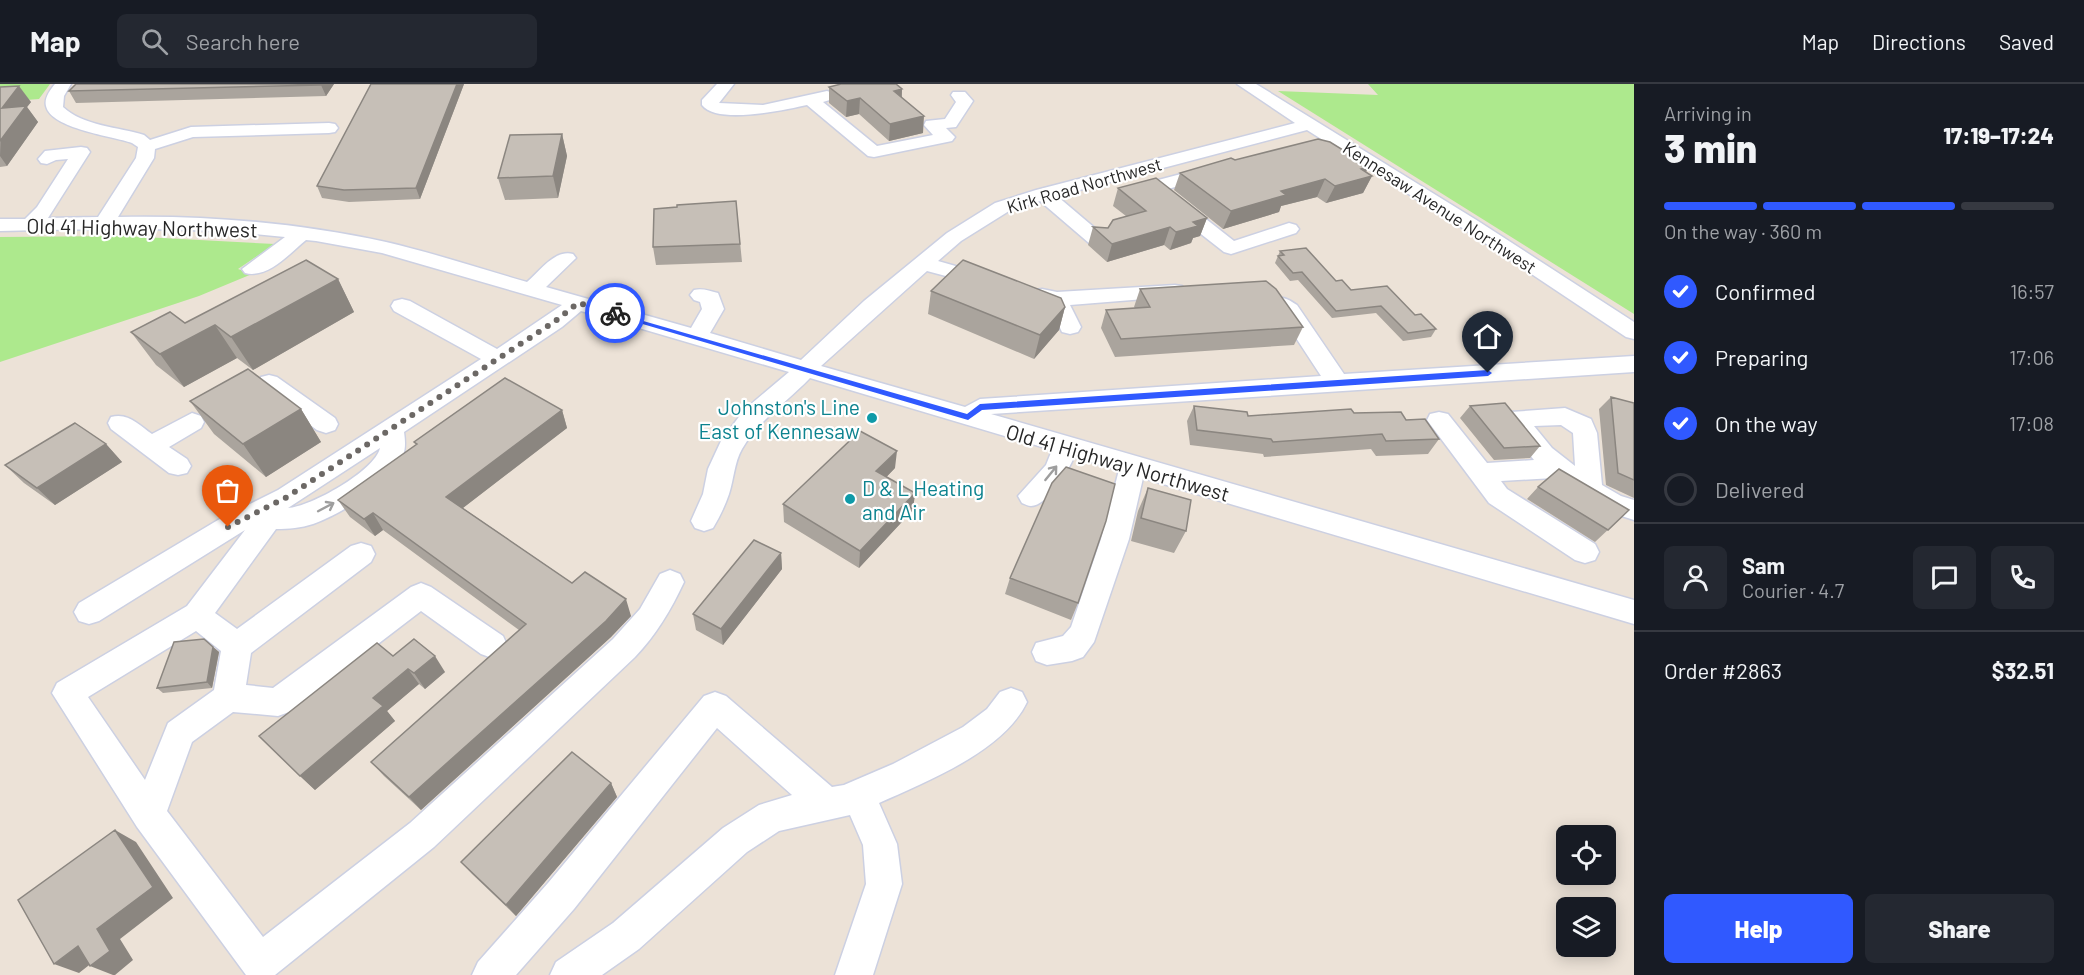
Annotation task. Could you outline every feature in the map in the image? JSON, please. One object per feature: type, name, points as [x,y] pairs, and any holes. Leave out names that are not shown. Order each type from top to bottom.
[{"type":"street","points":[[63,84],[55,99],[56,111],[81,123],[138,138],[147,146]]},
{"type":"street","points":[[726,84],[710,100],[710,105],[715,108],[763,110],[840,94]]},
{"type":"street","name":"Kennesaw Avenue Northwest","points":[[1245,84],[1471,225],[1634,332]]},
{"type":"street","points":[[811,100],[874,152],[946,136],[932,125],[950,123],[965,101],[958,95]]},
{"type":"street","points":[[81,123],[98,114]]},
{"type":"street","name":"Kirk Road Northwest","points":[[704,521],[711,508],[725,458],[735,438],[753,416],[788,387],[872,306],[954,237],[980,219],[1002,207],[1043,194],[1310,124]]},
{"type":"street","points":[[147,146],[191,132],[278,134],[329,128]]},
{"type":"street","points":[[104,223],[145,158],[147,146]]},
{"type":"street","points":[[31,224],[44,211],[69,172],[46,166]]},
{"type":"street","points":[[1154,187],[1223,167]]},
{"type":"street","points":[[1134,170],[1232,248],[1289,229]]},
{"type":"street","points":[[1043,194],[1070,209],[1096,239]]},
{"type":"street","name":"Old 41 Highway Northwest","points":[[0,225],[185,223],[302,232],[385,248],[968,417],[1007,441],[1066,447],[1634,612]]},
{"type":"street","points":[[252,268],[268,261],[302,232]]},
{"type":"street","points":[[532,289],[566,258]]},
{"type":"street","points":[[922,263],[1003,285]]},
{"type":"street","points":[[1024,291],[1057,299],[1200,290]]},
{"type":"street","points":[[1267,292],[1289,310],[1313,360],[1337,382]]},
{"type":"street","points":[[697,337],[713,309],[710,298],[701,295]]},
{"type":"street","points":[[1057,299],[1070,327]]},
{"type":"street","points":[[89,612],[244,517],[308,515],[332,504],[383,467],[390,457],[392,429],[554,322],[578,303]]},
{"type":"street","points":[[402,306],[498,359]]},
{"type":"street","points":[[968,417],[980,407],[1634,364]]},
{"type":"street","points":[[269,382],[326,424]]},
{"type":"street","points":[[1589,489],[1585,433],[1582,425],[1575,419],[1565,416],[1520,418],[1520,425],[1529,438],[1560,468],[1589,489],[1612,503],[1634,510]]},
{"type":"street","points":[[1439,420],[1502,500],[1585,552]]},
{"type":"street","points":[[151,446],[192,422]]},
{"type":"street","points":[[120,423],[178,466]]},
{"type":"street","points":[[1031,496],[1056,470],[1066,447]]},
{"type":"street","points":[[1047,651],[1072,648],[1084,633],[1115,539],[1133,466]]},
{"type":"street","points":[[1479,473],[1560,468]]},
{"type":"street","points":[[244,517],[197,615],[68,693],[149,815],[260,969],[422,835],[615,656],[643,629],[658,608],[670,582]]},
{"type":"street","points":[[228,698],[237,646],[361,554]]},
{"type":"street","points":[[149,815],[179,733],[228,698],[278,702],[421,595],[492,645]]},
{"type":"street","points":[[197,615],[237,646]]},
{"type":"street","points":[[569,975],[626,936],[735,840],[771,817],[842,800],[905,775],[974,738],[998,719],[1011,702]]},
{"type":"street","points":[[491,975],[561,896],[715,706],[842,800],[880,844],[884,884],[854,975]]},
{"type":"green space","points":[[0,84],[50,84],[39,99],[0,102]]},
{"type":"green space","points":[[1368,84],[1634,84],[1634,314],[1278,91],[1378,95]]},
{"type":"green space","points":[[124,236],[275,244],[238,269],[252,274],[199,296],[0,362],[0,237]]},
{"type":"building","points":[[76,84],[322,84],[69,91]]},
{"type":"building","points":[[371,84],[457,84],[416,188],[344,190],[317,186]]},
{"type":"building","points":[[841,84],[896,84],[902,89],[894,91],[924,116],[890,124],[860,98],[847,101],[829,87]]},
{"type":"building","points":[[19,86],[2,108],[26,106],[0,141],[0,87]]},
{"type":"building","points":[[562,134],[553,176],[498,178],[510,135]]},
{"type":"building","points":[[1318,139],[1330,142],[1369,166],[1361,169],[1372,176],[1335,186],[1325,179],[1281,191],[1286,195],[1231,211],[1180,173],[1231,158],[1235,160]]},
{"type":"building","points":[[1156,178],[1207,218],[1193,222],[1198,226],[1176,232],[1170,227],[1112,244],[1093,227],[1108,228],[1113,220],[1146,211],[1118,188]]},
{"type":"building","points":[[736,201],[740,244],[653,247],[654,209]]},
{"type":"building","points":[[1306,248],[1336,281],[1342,280],[1351,290],[1387,286],[1415,315],[1421,314],[1436,329],[1408,333],[1381,306],[1336,311],[1302,272],[1293,273],[1278,256],[1284,255],[1280,251]]},
{"type":"building","points":[[306,260],[338,279],[231,337],[215,325],[160,354],[131,332],[170,312],[185,323]]},
{"type":"building","points":[[963,260],[1061,298],[1065,307],[1040,335],[931,291]]},
{"type":"building","points":[[1266,281],[1276,289],[1303,327],[1121,339],[1106,310],[1150,307],[1140,289]]},
{"type":"building","points":[[248,369],[301,409],[243,444],[190,401]]},
{"type":"building","points":[[505,378],[562,410],[446,497],[572,583],[585,572],[626,599],[606,621],[409,797],[371,762],[526,624],[373,513],[364,519],[338,500],[417,444],[414,442]]},
{"type":"building","points":[[1611,397],[1634,403],[1634,480],[1618,473]]},
{"type":"building","points":[[1505,403],[1540,446],[1504,448],[1470,406]]},
{"type":"building","points":[[1194,406],[1247,412],[1248,416],[1351,409],[1354,413],[1401,412],[1406,420],[1425,419],[1439,439],[1386,441],[1382,434],[1273,442],[1271,439],[1197,430]]},
{"type":"building","points":[[75,423],[106,444],[37,488],[5,465]]},
{"type":"building","name":"D & L Heating and Air","points":[[860,431],[897,451],[876,471],[915,493],[860,551],[783,504]]},
{"type":"building","points":[[1066,467],[1115,484],[1106,521],[1078,603],[1010,578],[1052,483]]},
{"type":"building","points":[[1559,469],[1629,510],[1608,530],[1538,487]]},
{"type":"building","points":[[1148,488],[1191,500],[1186,531],[1141,518]]},
{"type":"building","points":[[754,540],[781,553],[721,629],[693,614]]},
{"type":"building","points":[[204,639],[213,647],[207,682],[157,688],[174,642]]},
{"type":"building","points":[[414,639],[435,656],[414,673],[408,669],[373,698],[383,706],[300,776],[259,736],[377,643],[393,656]]},
{"type":"building","points":[[572,752],[611,783],[506,905],[461,862]]},
{"type":"building","points":[[115,830],[153,887],[97,929],[110,951],[90,966],[78,946],[54,964],[18,900]]},
{"type":"way so far","points":[[228,527],[287,497],[554,322],[578,303],[615,313]]},
{"type":"place","name":"Johnston's Line East of Kennesaw","points":[[872,418]]},
{"type":"place","name":"D & L Heating and Air","points":[[850,499]]},
{"type":"route","points":[[615,313],[968,417],[980,407],[1488,373]]}]
